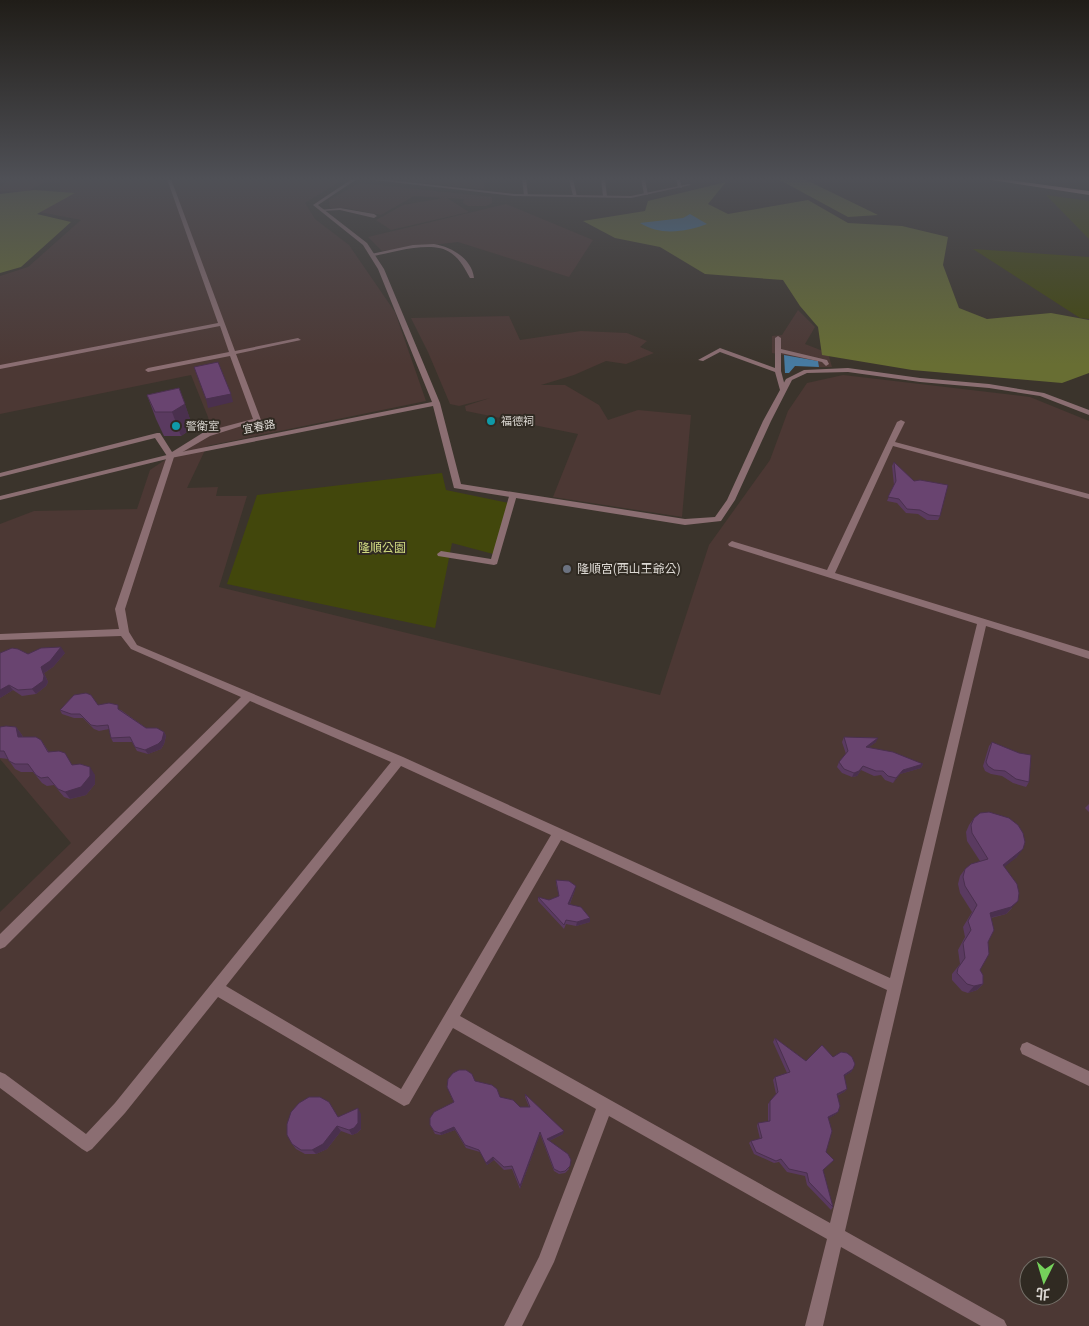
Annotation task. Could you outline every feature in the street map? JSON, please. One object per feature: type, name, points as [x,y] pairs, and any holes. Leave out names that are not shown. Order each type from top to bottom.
[{"type":"street","points":[[192,241],[258,420],[208,434],[171,456],[120,609],[124,632],[134,647],[399,760],[895,987]]},
{"type":"street","points":[[361,241],[374,254],[436,403],[457,486],[685,522],[718,519],[731,500],[767,421],[789,379],[806,371],[848,370],[920,380],[989,386],[1042,394],[1089,412]]},
{"type":"street","points":[[374,254],[415,247],[436,246],[450,249],[464,262],[472,277]]},
{"type":"street","points":[[0,367],[222,324]]},
{"type":"street","points":[[778,338],[778,371],[783,390]]},
{"type":"street","points":[[148,370],[298,340]]},
{"type":"street","points":[[701,360],[720,350],[778,371]]},
{"type":"street","points":[[778,350],[825,361],[826,364]]},
{"type":"street","name":"宜春路","points":[[0,498],[171,456],[436,403]]},
{"type":"street","points":[[829,575],[901,422]]},
{"type":"street","points":[[0,475],[157,435],[171,456]]},
{"type":"street","points":[[891,443],[1089,497]]},
{"type":"street","points":[[441,554],[494,562],[513,495]]},
{"type":"street","points":[[732,544],[1089,655]]},
{"type":"street","points":[[814,1326],[982,622]]},
{"type":"street","points":[[0,636],[124,632]]},
{"type":"street","points":[[0,943],[249,696]]},
{"type":"street","points":[[0,1079],[87,1144],[120,1108],[399,760]]},
{"type":"street","points":[[216,988],[404,1099],[558,833]]},
{"type":"street","points":[[451,1018],[998,1326]]},
{"type":"street","points":[[1028,1049],[1089,1079]]},
{"type":"street","points":[[514,1326],[546,1262],[605,1105]]},
{"type":"shaded area","points":[[57,241],[344,241],[349,245],[395,312],[426,401],[207,446],[187,488],[218,487],[216,496],[247,496],[219,587],[660,695],[709,545],[770,460],[788,411],[807,383],[843,375],[1030,397],[1089,421],[1089,1326],[0,1326],[0,912],[71,843],[0,759],[0,524],[34,511],[137,509],[150,470],[211,429],[191,375],[0,414],[0,276],[28,267]]},
{"type":"shaded area","points":[[372,241],[592,241],[569,277],[458,242],[382,251]]},
{"type":"shaded area","points":[[798,310],[815,327],[805,344],[828,353],[832,367],[819,367],[817,361],[772,353],[772,336],[782,335]]},
{"type":"shaded area","points":[[509,316],[520,340],[581,331],[627,333],[647,341],[640,347],[654,353],[626,364],[606,361],[574,375],[541,385],[565,385],[599,405],[608,420],[638,410],[691,415],[682,517],[553,497],[578,434],[466,411],[465,406],[490,398],[459,406],[450,404],[411,318]]},
{"type":"green space","points":[[0,241],[50,241],[21,267],[0,273]]},
{"type":"green space","points":[[629,241],[947,241],[943,265],[959,308],[987,319],[1051,313],[1089,320],[1089,373],[1062,383],[912,370],[822,355],[818,327],[800,306],[783,280],[705,274],[660,247]]},
{"type":"green space","points":[[973,249],[1089,257],[1089,319],[1080,318]]},
{"type":"green space","name":"隆順公園","points":[[442,473],[446,490],[513,504],[497,555],[452,543],[435,628],[227,584],[257,495]]},
{"type":"water","points":[[784,355],[818,361],[819,367],[795,366],[789,373],[785,373]]},
{"type":"building","points":[[218,362],[231,394],[206,399],[194,367]]},
{"type":"building","points":[[179,388],[185,404],[172,412],[155,412],[147,395]]},
{"type":"building","points":[[894,462],[914,481],[920,480],[948,485],[940,516],[929,515],[920,510],[907,509],[899,499],[888,497],[896,481]]},
{"type":"building","points":[[61,647],[50,661],[41,667],[44,676],[43,681],[32,689],[18,690],[9,685],[0,690],[0,653],[12,648],[28,654],[41,648]]},
{"type":"building","points":[[86,693],[91,695],[98,705],[109,703],[118,705],[118,709],[146,728],[157,728],[164,732],[162,740],[145,750],[135,747],[130,737],[111,738],[108,725],[91,725],[80,714],[71,714],[60,710],[74,695]]},
{"type":"building","points":[[0,727],[16,727],[18,737],[36,737],[41,740],[48,752],[59,751],[65,753],[72,765],[80,764],[90,767],[90,776],[81,787],[65,792],[58,789],[48,777],[41,778],[36,775],[28,764],[15,764],[9,761],[4,751],[0,751]]},
{"type":"building","points":[[844,737],[878,738],[866,747],[893,752],[923,764],[903,770],[896,778],[888,776],[883,771],[876,771],[863,766],[854,773],[844,769],[839,762],[848,751]]},
{"type":"building","points":[[992,742],[1019,753],[1031,755],[1029,782],[1016,779],[1005,771],[994,770],[988,766],[986,762]]},
{"type":"building","points":[[989,812],[1009,818],[1018,825],[1023,833],[1025,842],[1023,849],[1003,865],[1017,884],[1018,901],[1011,907],[990,913],[994,930],[988,942],[989,954],[980,970],[983,975],[983,984],[974,986],[967,984],[957,973],[965,958],[963,943],[971,930],[968,921],[977,905],[965,886],[963,877],[965,869],[971,864],[988,859],[972,833],[971,825],[974,818],[980,813]]},
{"type":"building","points":[[556,880],[569,881],[576,886],[568,904],[581,907],[590,918],[577,922],[566,920],[564,925],[538,897],[549,900],[559,896]]},
{"type":"building","points":[[775,1038],[806,1061],[822,1045],[833,1057],[841,1052],[847,1053],[852,1057],[855,1064],[853,1069],[844,1075],[847,1089],[837,1094],[840,1106],[838,1112],[828,1117],[832,1131],[826,1152],[834,1160],[823,1170],[833,1207],[809,1182],[807,1173],[789,1169],[781,1159],[776,1161],[756,1152],[751,1141],[762,1138],[758,1123],[770,1121],[770,1101],[778,1092],[775,1077],[790,1072]]},
{"type":"building","points":[[459,1070],[466,1070],[472,1074],[475,1081],[492,1085],[497,1089],[500,1097],[513,1100],[520,1107],[530,1107],[525,1094],[564,1131],[547,1139],[568,1154],[571,1160],[570,1166],[565,1171],[560,1172],[554,1169],[540,1132],[520,1186],[512,1166],[504,1167],[493,1157],[486,1163],[479,1150],[465,1145],[454,1127],[440,1133],[434,1131],[430,1125],[430,1118],[434,1112],[454,1102],[447,1087],[448,1079]]},
{"type":"building","points":[[309,1097],[320,1097],[329,1102],[338,1117],[358,1108],[358,1123],[349,1130],[337,1126],[323,1144],[312,1150],[301,1150],[292,1144],[287,1135],[287,1124],[291,1112],[299,1103]]},
{"type":"place","name":"福德祠","points":[[491,421]]},
{"type":"place","name":"警衛室","points":[[176,426]]},
{"type":"place","name":"隆順宮(西山王爺公)","points":[[567,569]]}]
